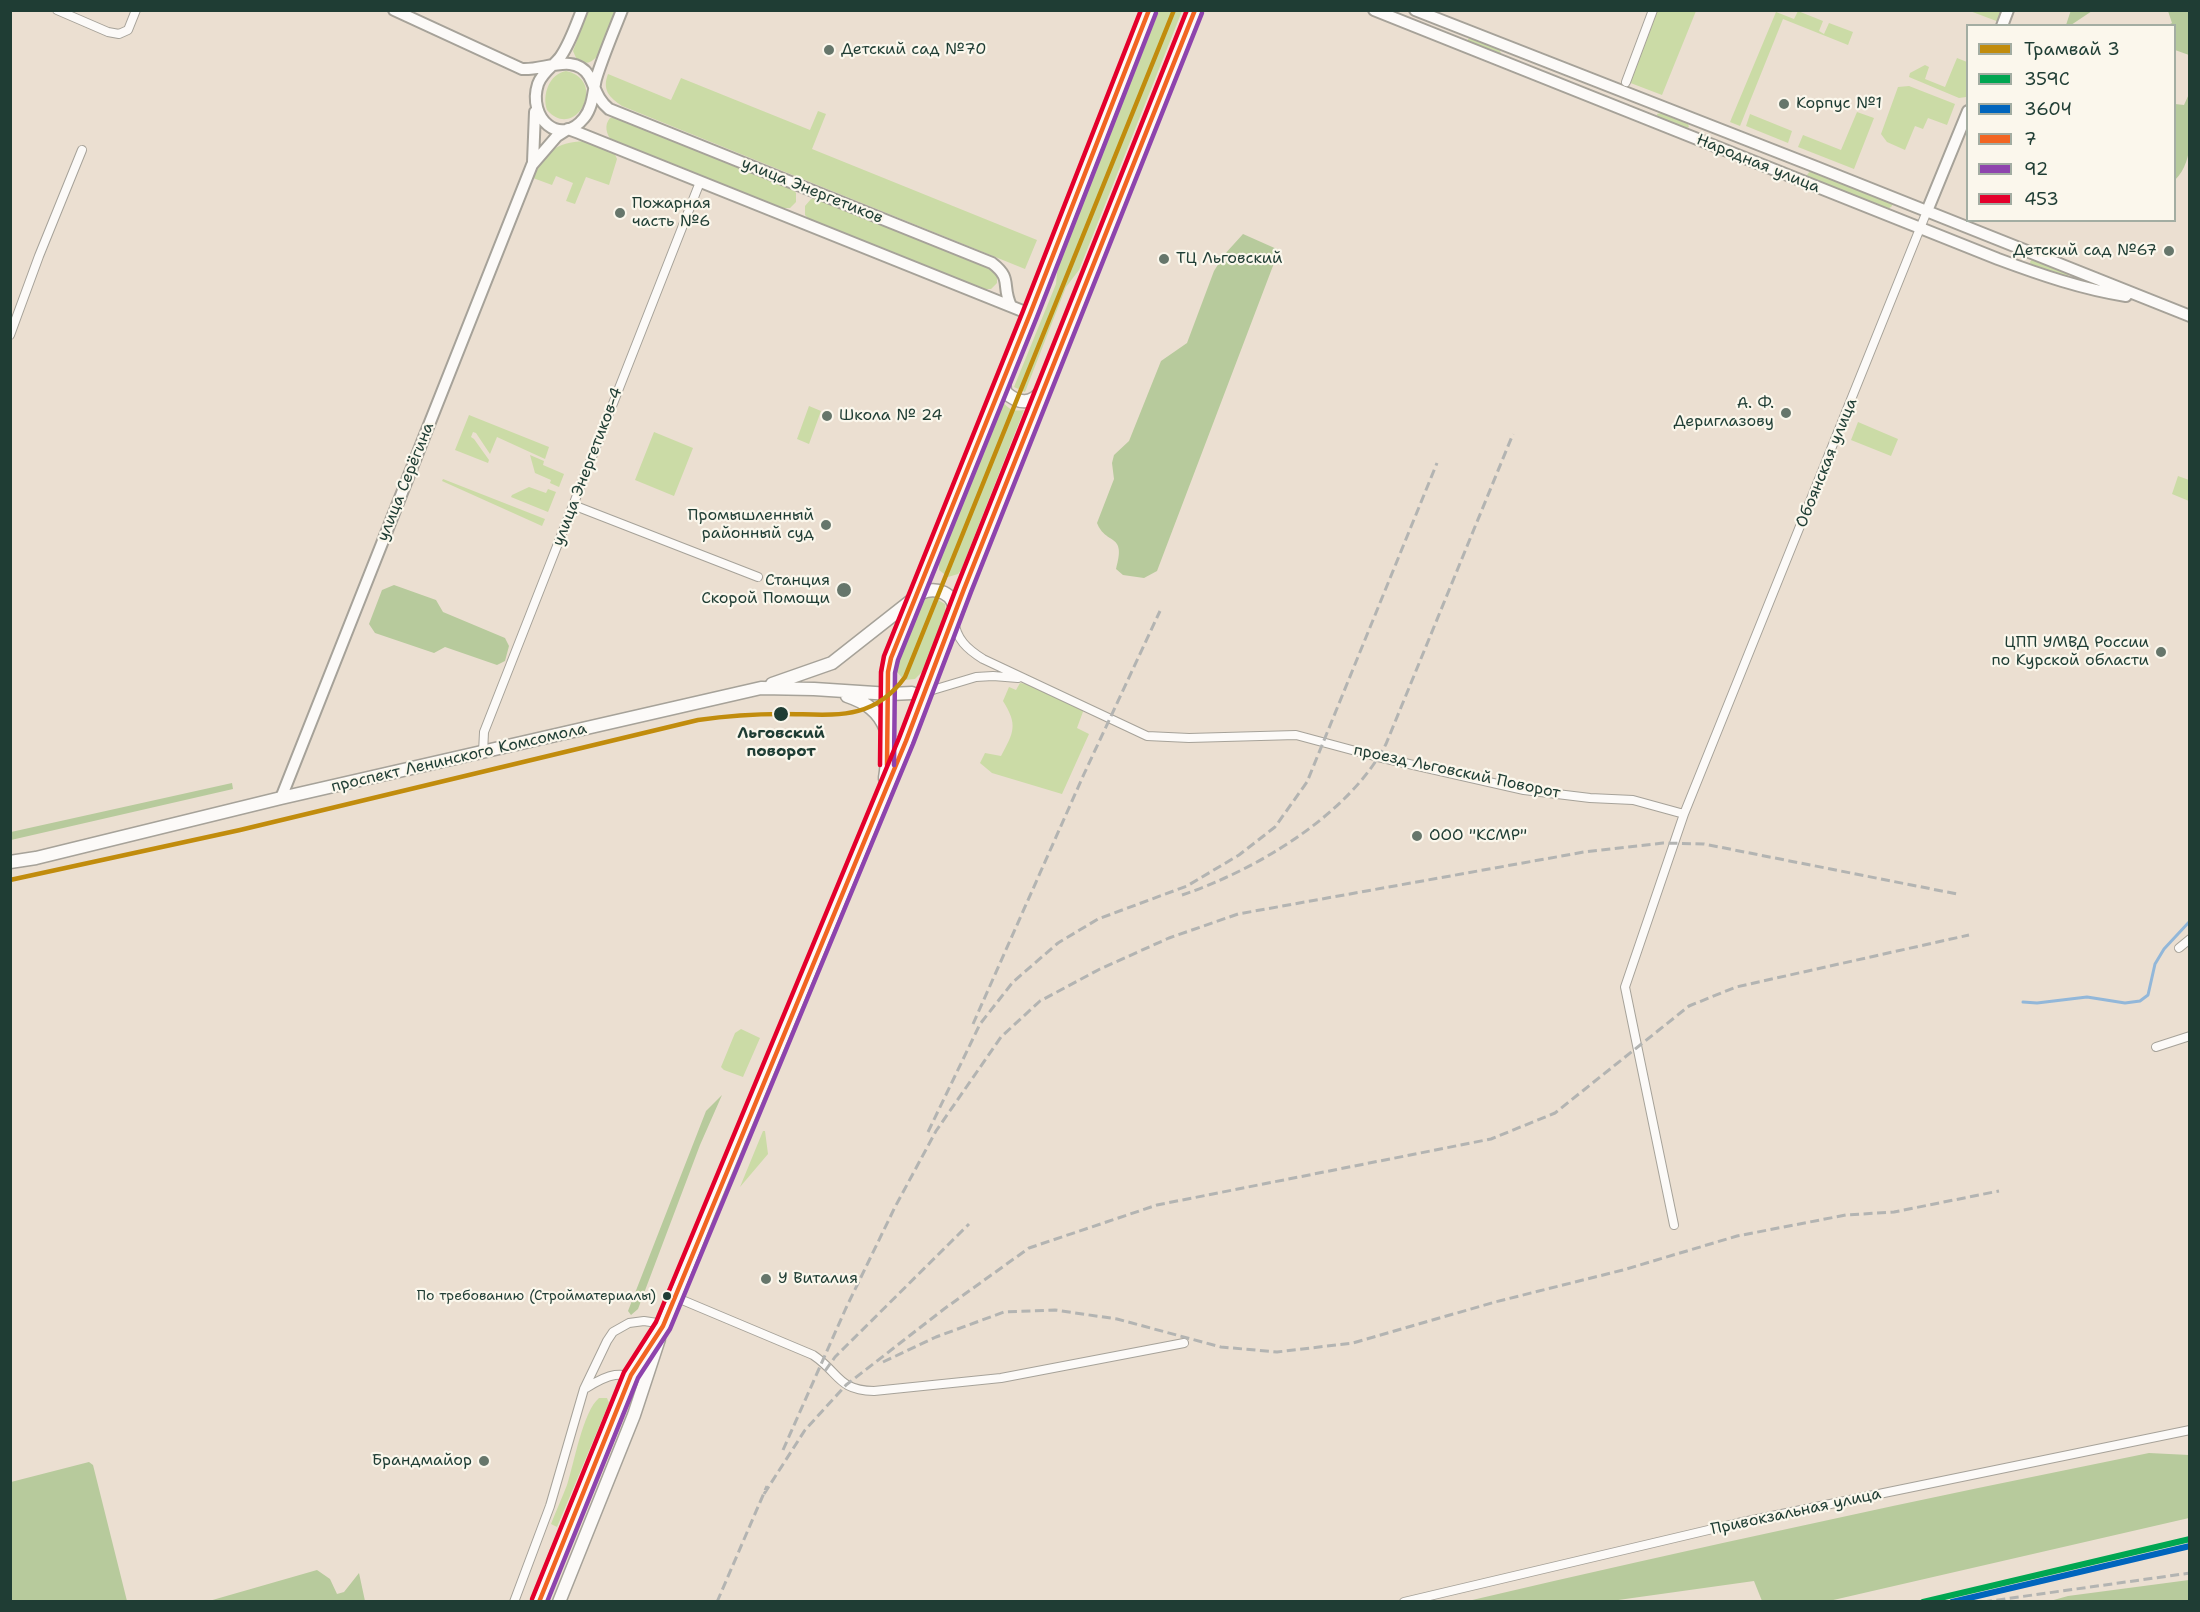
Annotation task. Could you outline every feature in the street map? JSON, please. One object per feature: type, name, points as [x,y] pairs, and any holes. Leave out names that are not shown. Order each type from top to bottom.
[{"type":"main road","points":[[883,794],[889,742],[888,694],[891,658],[1030,314],[1149,10]]},
{"type":"main road","points":[[559,1602],[646,1380],[663,1325],[926,692],[955,613],[1195,10]]},
{"type":"main road","points":[[1004,375],[1005,392],[1014,400],[1030,401],[1037,398],[1043,391]]},
{"type":"main road","points":[[761,688],[832,663],[915,597],[928,590],[941,591],[952,599],[955,613]]},
{"type":"main road","points":[[891,658],[892,681],[898,688],[912,693]]},
{"type":"main road","name":"проспект Ленинского Комсомола","points":[[10,862],[36,858],[281,798],[761,688],[888,694],[926,692]]},
{"type":"main road","points":[[814,689],[851,697],[873,709],[885,727],[889,742]]},
{"type":"main road","points":[[539,1602],[631,1375],[663,1325]]},
{"type":"street","points":[[57,10],[108,32],[119,34],[128,30],[136,10]]},
{"type":"street","points":[[394,10],[522,69],[531,70],[567,63],[577,66],[586,71],[595,90]]},
{"type":"street","points":[[568,129],[558,129],[546,124],[539,116],[535,104],[539,82],[549,66],[559,59],[564,51],[582,10]]},
{"type":"street","points":[[532,165],[557,136],[584,118],[590,108],[604,57],[622,10]]},
{"type":"street","name":"Народная улица","points":[[1374,10],[2058,281],[2096,291],[2147,300]]},
{"type":"street","name":"Народная улица","points":[[1415,10],[2190,316]]},
{"type":"street","points":[[1626,82],[1653,10]]},
{"type":"street","points":[[522,69],[531,81],[535,104],[536,133],[532,165]]},
{"type":"street","name":"улица Энергетиков","points":[[595,90],[601,103],[609,109],[992,263],[1002,271],[1006,279],[1006,292],[1011,306]]},
{"type":"street","name":"Обоянская улица","points":[[1684,814],[1966,116]]},
{"type":"street","name":"улица Энергетиков","points":[[568,129],[1030,314]]},
{"type":"street","points":[[10,335],[82,150]]},
{"type":"street","name":"улица Серёгина","points":[[281,798],[532,165]]},
{"type":"street","name":"улица Энергетиков-4","points":[[483,753],[484,732],[700,182]]},
{"type":"street","points":[[573,505],[758,577]]},
{"type":"street","name":"проезд Льговский Поворот","points":[[955,613],[956,631],[970,651],[1147,736],[1189,738],[1296,735],[1378,758],[1524,790],[1590,798],[1633,800],[1684,814]]},
{"type":"street","points":[[926,692],[976,677],[1002,676],[1029,680]]},
{"type":"street","points":[[1674,1225],[1625,987],[1684,814]]},
{"type":"street","points":[[2179,948],[2190,939]]},
{"type":"street","points":[[2156,1047],[2190,1036]]},
{"type":"street","points":[[675,1298],[813,1355],[846,1385],[856,1390],[874,1391],[1001,1378],[1184,1343]]},
{"type":"street","points":[[514,1602],[550,1506],[584,1389],[607,1341],[613,1332],[629,1323],[644,1321],[663,1325]]},
{"type":"street","points":[[584,1389],[611,1375],[620,1373],[646,1380]]},
{"type":"street","name":"Привокзальная улица","points":[[1404,1602],[1738,1523],[2190,1430]]},
{"type":"green space","points":[[2071,10],[2092,10],[2072,24],[2066,24]]},
{"type":"green space","points":[[588,11],[617,11],[603,47],[592,61],[585,63],[577,60],[573,51]]},
{"type":"green space","points":[[1159,11],[1182,11],[1079,270],[1066,287],[1025,392],[1014,387],[1056,284],[1058,263]]},
{"type":"green space","points":[[1656,11],[1696,11],[1662,95],[1628,82]]},
{"type":"green space","points":[[1798,11],[1823,21],[1819,31],[1824,34],[1829,23],[1853,32],[1848,45],[1783,19],[1740,126],[1730,122],[1776,12],[1794,19]]},
{"type":"green space","points":[[1970,11],[2003,11],[1999,22]]},
{"type":"green space","points":[[2168,11],[2189,11],[2189,55],[2176,50],[2176,24],[2170,24],[2172,23]]},
{"type":"green space","points":[[1471,38],[1499,49],[1500,55],[1468,43],[1468,39]]},
{"type":"green space","points":[[1957,58],[1966,62],[1966,97],[1959,98],[1909,77],[1910,73],[1925,65],[1929,67],[1925,79],[1945,87]]},
{"type":"green space","points":[[566,71],[579,77],[585,86],[586,96],[577,114],[568,119],[558,118],[547,110],[545,98],[551,81],[555,76]]},
{"type":"green space","points":[[608,74],[671,100],[681,78],[810,130],[818,111],[826,114],[812,149],[1037,240],[1025,269],[622,106],[606,89]]},
{"type":"green space","points":[[1909,86],[1955,104],[1947,125],[1928,118],[1923,129],[1915,126],[1905,150],[1887,142],[1881,134],[1898,87]]},
{"type":"green space","points":[[2189,94],[2191,128],[2189,151],[2182,172],[2176,179],[2176,104],[2184,105]]},
{"type":"green space","points":[[1857,112],[1874,118],[1854,169],[1798,147],[1803,135],[1841,150]]},
{"type":"green space","points":[[1661,113],[1688,124],[1689,127],[1685,129],[1658,118],[1657,114]]},
{"type":"green space","points":[[1750,114],[1792,131],[1788,143],[1746,126]]},
{"type":"green space","points":[[615,117],[790,186],[796,193],[796,202],[790,208],[781,208],[612,141],[606,127],[610,118]]},
{"type":"green space","points":[[584,141],[614,152],[617,159],[609,185],[586,177],[575,204],[566,201],[573,183],[556,176],[552,185],[533,178],[542,161],[552,150],[558,146]]},
{"type":"green space","points":[[1811,170],[1892,202],[1892,206],[1887,210],[1809,179],[1807,175]]},
{"type":"green space","points":[[816,198],[991,267],[997,274],[997,283],[991,289],[982,289],[811,221],[805,215],[805,206],[811,199]]},
{"type":"green space","points":[[1243,234],[1279,250],[1157,571],[1144,578],[1123,575],[1116,569],[1119,557],[1117,544],[1105,535],[1097,523],[1114,479],[1112,463],[1114,455],[1129,441],[1161,361],[1187,343],[1214,271],[1224,255]]},
{"type":"green space","points":[[2032,259],[2067,272],[2069,277],[2031,266]]},
{"type":"green space","points":[[1002,400],[1011,409],[1024,410],[961,570],[958,574],[948,577],[939,570],[939,561]]},
{"type":"green space","points":[[809,406],[821,411],[809,444],[797,439]]},
{"type":"green space","points":[[469,415],[549,447],[545,459],[497,437],[490,454],[473,432],[471,437],[489,460],[488,463],[455,450]]},
{"type":"green space","points":[[1858,422],[1898,439],[1891,456],[1851,440]]},
{"type":"green space","points":[[654,432],[693,448],[674,496],[635,480]]},
{"type":"green space","points":[[530,455],[544,461],[543,465],[564,474],[559,487],[550,483],[551,480],[535,473]]},
{"type":"green space","points":[[2178,476],[2189,480],[2189,501],[2172,494]]},
{"type":"green space","points":[[443,479],[545,519],[542,526],[442,481]]},
{"type":"green space","points":[[529,487],[546,493],[548,489],[556,492],[548,512],[511,497]]},
{"type":"green space","points":[[394,585],[436,600],[443,612],[505,638],[509,646],[505,661],[497,665],[445,647],[434,653],[375,633],[369,624],[382,590]]},
{"type":"green space","points":[[933,597],[945,604],[946,613],[923,671],[915,679],[904,680],[897,672],[898,661],[922,603]]},
{"type":"green space","points":[[1020,683],[1028,684],[1084,709],[1077,728],[1089,734],[1062,794],[992,773],[980,763],[985,753],[1001,756],[1005,748],[1013,728],[1011,716],[1003,701],[1009,687],[1016,690]]},
{"type":"green space","points":[[232,783],[233,789],[11,840],[11,832]]},
{"type":"green space","points":[[741,1029],[760,1038],[743,1077],[721,1067],[735,1033]]},
{"type":"green space","points":[[722,1095],[700,1145],[638,1309],[631,1315],[628,1311],[706,1111]]},
{"type":"green space","points":[[763,1131],[765,1131],[768,1154],[740,1187]]},
{"type":"green space","points":[[599,1398],[607,1398],[609,1403],[557,1527],[551,1524],[567,1485],[588,1414]]},
{"type":"green space","points":[[2149,1453],[2189,1455],[2189,1518],[1829,1601],[1762,1601],[1754,1581],[1611,1601],[1468,1601],[1808,1524]]},
{"type":"green space","points":[[89,1462],[93,1465],[127,1601],[11,1601],[11,1482]]},
{"type":"green space","points":[[317,1570],[330,1579],[337,1594],[344,1592],[359,1573],[365,1601],[209,1601]]},
{"type":"green space","points":[[2189,1580],[2189,1601],[2050,1601],[2068,1596]]},
{"type":"waterway","points":[[2023,1002],[2037,1003],[2087,997],[2125,1003],[2140,1001],[2148,995],[2155,964],[2164,949],[2190,921]]},
{"type":"railway","points":[[1182,895],[1240,871],[1298,837],[1349,794],[1370,770],[1386,744],[1513,434]]},
{"type":"railway","points":[[928,1132],[980,1024],[1013,982],[1058,943],[1098,919],[1187,886],[1239,855],[1275,827],[1307,782],[1437,463]]},
{"type":"railway","points":[[973,1024],[1084,774],[1160,611]]},
{"type":"railway","points":[[783,1450],[846,1308],[895,1207],[936,1131],[1001,1037],[1040,1001],[1100,969],[1169,938],[1238,914],[1584,852],[1663,843],[1704,844],[1957,894]]},
{"type":"railway","points":[[764,1494],[805,1430],[846,1385],[944,1309],[1029,1248],[1157,1205],[1491,1139],[1555,1113],[1689,1006],[1736,987],[1969,935]]},
{"type":"railway","points":[[883,1362],[936,1337],[1004,1312],[1055,1310],[1117,1319],[1221,1347],[1277,1352],[1353,1343],[1495,1302],[1623,1270],[1737,1236],[1846,1215],[1894,1212],[1999,1191]]},
{"type":"railway","points":[[825,1371],[835,1357],[969,1224]]},
{"type":"railway","points":[[717,1602],[767,1486]]},
{"type":"railway","points":[[1983,1602],[2190,1573]]},
{"type":"tram line","name":"3","points":[[10,880],[240,830],[698,720],[761,714],[850,713],[879,702],[892,692],[905,677],[1174,10]]},
{"type":"transit line","name":"453","points":[[880,765],[881,672],[884,656],[1141,10]]},
{"type":"transit line","name":"7","points":[[887,765],[888,672],[891,658],[1030,314],[1149,10]]},
{"type":"transit line","name":"453","points":[[532,1599],[624,1372],[656,1322],[899,738],[957,586],[1187,10]]},
{"type":"transit line","name":"7","points":[[539,1602],[631,1375],[663,1326],[906,741],[964,589],[1195,10]]},
{"type":"transit line","name":"92","points":[[894,765],[895,673],[898,660],[1037,317],[1156,13]]},
{"type":"transit line","name":"92","points":[[547,1602],[638,1378],[670,1329],[913,744],[971,592],[1202,13]]},
{"type":"transit line","name":"359С","points":[[1923,1602],[2190,1539]]},
{"type":"transit line","name":"360Ч","points":[[1952,1602],[2190,1546]]},
{"type":"place","name":"Детский сад №70","points":[[829,50]]},
{"type":"place","name":"Корпус №1","points":[[1784,104]]},
{"type":"place","name":"Пожарная часть №6","points":[[620,213]]},
{"type":"place","name":"Детский сад №67","points":[[2169,251]]},
{"type":"place","name":"ТЦ Льговский","points":[[1164,259]]},
{"type":"place","name":"А. Ф. Дериглазову","points":[[1786,413]]},
{"type":"place","name":"Школа № 24","points":[[827,416]]},
{"type":"place","name":"Промышленный районный суд","points":[[826,525]]},
{"type":"place","name":"Станция Скорой Помощи","points":[[844,590]]},
{"type":"place","name":"ЦПП УМВД России по Курской области","points":[[2161,652]]},
{"type":"place","name":"Льговский поворот","points":[[781,714]]},
{"type":"place","name":"ООО \"КСМР\"","points":[[1417,836]]},
{"type":"place","name":"У Виталия","points":[[766,1279]]},
{"type":"place","name":"По требованию (Стройматериалы)","points":[[667,1296]]},
{"type":"place","name":"Брандмайор","points":[[484,1461]]}]
